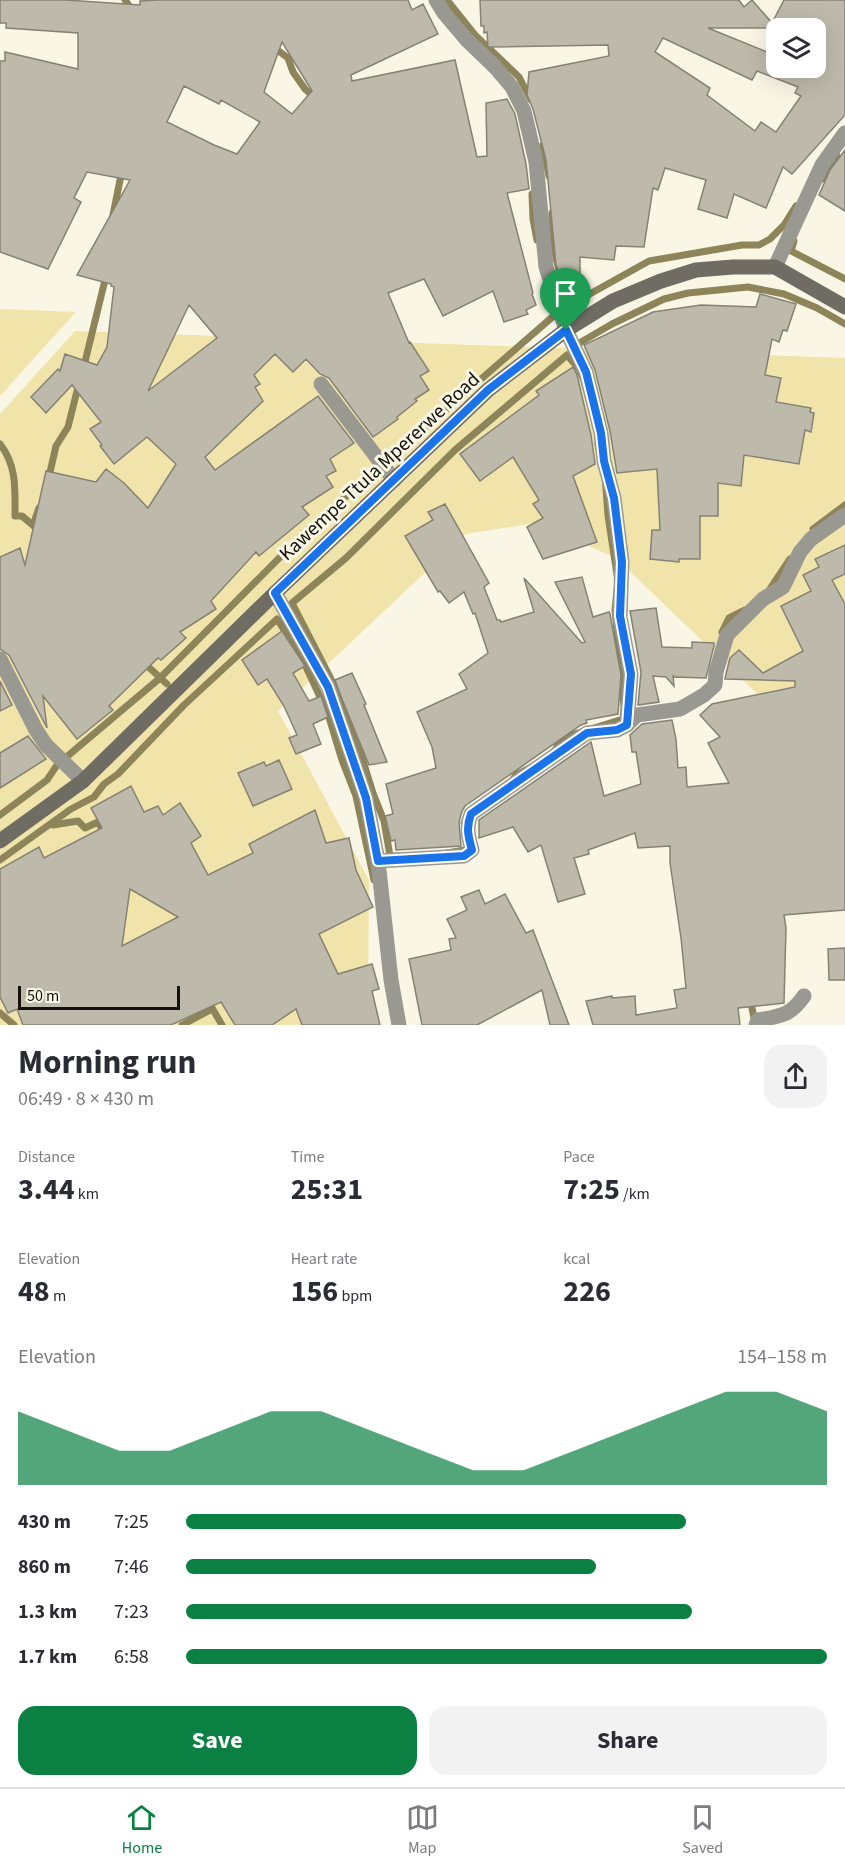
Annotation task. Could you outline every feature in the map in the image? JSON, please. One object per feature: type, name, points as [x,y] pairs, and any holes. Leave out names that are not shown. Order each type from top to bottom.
[{"type":"street","points":[[436,0],[444,13],[512,87],[524,111],[536,162],[546,267],[566,330],[586,372],[614,498],[622,562],[620,616],[631,674],[627,725]]},
{"type":"street","points":[[775,267],[822,165],[845,133]]},
{"type":"street","name":"Kawempe Ttula Mpererwe Road","points":[[0,841],[83,781],[275,593],[488,390],[566,330],[613,301],[661,280],[696,270],[775,267],[845,307]]},
{"type":"street","points":[[321,384],[394,480]]},
{"type":"street","points":[[378,861],[464,856],[472,850],[467,824],[471,814],[587,733],[617,730],[627,725],[637,715],[680,709],[704,695],[715,685],[716,672],[727,635],[763,599],[783,587],[800,552],[811,539],[845,515]]},
{"type":"street","points":[[275,593],[328,687],[366,798],[378,861],[391,980],[399,1025]]},
{"type":"street","points":[[0,659],[46,745],[83,781]]},
{"type":"street","points":[[756,1025],[758,1020],[780,1016],[795,1010],[804,996]]},
{"type":"shaded area","points":[[0,309],[76,312],[0,396]]},
{"type":"shaded area","points":[[75,331],[845,358],[845,778],[616,558],[536,523],[466,534],[278,711],[369,880],[368,993],[354,1025],[0,1025],[0,414]]},
{"type":"building","points":[[0,0],[66,0],[140,5],[140,1],[157,0],[408,0],[412,10],[423,4],[438,34],[351,75],[352,81],[455,60],[477,157],[487,156],[486,103],[507,99],[515,114],[529,189],[507,193],[536,305],[526,310],[528,314],[504,322],[493,291],[443,316],[424,279],[388,293],[409,343],[429,371],[420,376],[429,390],[415,399],[417,401],[397,417],[398,419],[373,437],[329,378],[320,374],[306,359],[293,372],[275,354],[254,375],[260,384],[255,387],[263,401],[205,457],[215,470],[318,396],[354,443],[330,459],[336,471],[326,476],[333,487],[302,507],[309,515],[259,556],[256,552],[211,601],[216,609],[180,632],[186,638],[161,660],[158,658],[109,706],[113,710],[77,739],[43,696],[47,728],[9,655],[0,649],[0,557],[20,548],[25,565],[46,471],[96,482],[106,469],[124,483],[148,508],[176,464],[147,437],[114,464],[90,429],[101,422],[72,385],[46,413],[31,397],[58,369],[60,371],[65,354],[97,365],[107,347],[114,287],[111,284],[77,275],[130,180],[87,172],[74,198],[81,202],[48,269],[0,252],[0,61],[5,61],[5,52],[78,69],[78,33],[6,28],[6,23],[0,23]],"holes":[[[282,42],[312,91],[292,114],[264,92]],[[184,86],[219,104],[221,100],[260,122],[237,154],[167,122]],[[189,305],[217,338],[148,391]]]},
{"type":"building","points":[[480,0],[739,0],[744,7],[752,0],[768,18],[766,28],[708,28],[766,52],[766,75],[757,71],[752,80],[663,38],[655,52],[710,88],[707,95],[755,131],[761,122],[776,132],[801,96],[795,93],[798,87],[775,78],[826,78],[826,18],[775,18],[784,0],[845,0],[845,115],[792,174],[783,167],[766,208],[734,194],[727,218],[698,209],[706,180],[665,168],[658,190],[653,188],[644,247],[616,246],[614,260],[580,257],[580,281],[561,281],[556,265],[546,160],[533,109],[527,95],[529,72],[609,56],[608,45],[488,47],[487,32],[484,33],[484,26],[481,26]]},
{"type":"building","points":[[845,150],[845,211],[819,195],[830,170]]},
{"type":"building","points":[[760,294],[796,304],[787,331],[783,330],[779,342],[772,339],[765,375],[781,378],[776,402],[811,408],[810,412],[814,413],[811,432],[805,430],[799,464],[744,455],[741,486],[718,483],[718,516],[700,516],[700,559],[679,559],[679,562],[650,559],[652,530],[660,530],[657,469],[617,473],[610,431],[595,370],[584,345],[653,312],[701,305],[756,307]]},
{"type":"building","points":[[573,367],[577,375],[591,435],[595,464],[573,476],[597,542],[543,559],[527,527],[543,518],[533,504],[539,500],[513,457],[480,481],[460,454],[539,395],[536,391]]},
{"type":"building","points":[[445,504],[489,583],[484,587],[497,620],[501,622],[534,612],[524,578],[582,643],[585,642],[555,582],[582,577],[593,617],[609,612],[610,614],[621,675],[618,714],[586,720],[587,723],[465,806],[459,822],[461,846],[396,850],[395,840],[391,841],[385,816],[393,814],[386,784],[436,768],[432,747],[417,712],[467,689],[459,674],[488,653],[475,613],[473,614],[464,592],[449,603],[440,591],[438,592],[405,536],[433,520],[428,512]]},
{"type":"building","points":[[845,545],[845,574],[832,580],[845,604],[845,910],[784,915],[786,928],[784,1003],[738,1008],[740,1025],[593,1025],[586,1001],[612,996],[612,998],[635,996],[636,1015],[677,1008],[674,990],[686,988],[670,863],[670,846],[638,848],[635,833],[588,850],[589,854],[574,858],[585,894],[558,902],[541,845],[528,852],[513,827],[479,838],[479,820],[591,742],[604,796],[641,784],[636,752],[632,752],[630,735],[642,724],[672,720],[678,768],[686,767],[687,787],[729,783],[708,743],[720,737],[700,715],[712,704],[795,687],[795,681],[725,679],[730,658],[739,650],[763,673],[803,651],[781,606],[811,591],[803,575],[819,567],[815,559]]},
{"type":"building","points":[[656,608],[662,647],[692,648],[692,642],[714,643],[714,646],[706,678],[674,677],[673,675],[674,686],[666,677],[653,676],[659,702],[638,705],[641,672],[630,611]]},
{"type":"building","points":[[282,631],[305,666],[293,673],[309,701],[321,696],[328,717],[313,724],[321,744],[296,754],[289,738],[297,735],[284,706],[267,679],[258,685],[242,660]]},
{"type":"building","points":[[352,673],[387,762],[369,765],[342,699],[335,680]]},
{"type":"building","points":[[0,681],[12,705],[0,711]]},
{"type":"building","points":[[28,736],[46,759],[0,788],[0,753]]},
{"type":"building","points":[[279,760],[292,789],[253,806],[238,773],[264,762],[266,766]]},
{"type":"building","points":[[131,786],[144,812],[158,806],[163,815],[180,803],[201,836],[191,843],[208,875],[253,853],[249,844],[315,810],[326,843],[349,838],[356,870],[373,907],[319,934],[338,974],[372,964],[379,989],[372,991],[380,1025],[302,1025],[296,1009],[272,1025],[235,1025],[221,1002],[171,1025],[23,1025],[17,1009],[8,1013],[0,997],[0,869],[39,847],[44,858],[102,828],[91,808]],"holes":[[[130,889],[178,917],[122,946]]]},
{"type":"building","points":[[479,890],[485,904],[505,894],[526,933],[533,930],[569,1025],[550,1025],[542,990],[477,1025],[422,1025],[409,959],[451,950],[449,939],[456,938],[447,919],[467,910],[461,897]]},
{"type":"building","points":[[845,948],[845,980],[829,980],[828,949]]},
{"type":"waterway","points":[[125,0],[133,11]]},
{"type":"waterway","points":[[447,0],[475,35],[519,77],[531,100]]},
{"type":"waterway","points":[[272,46],[288,58],[293,72],[305,89],[316,99]]},
{"type":"waterway","points":[[543,145],[549,176]]},
{"type":"waterway","points":[[822,179],[837,156]]},
{"type":"waterway","points":[[113,215],[122,170]]},
{"type":"waterway","points":[[532,194],[537,240]]},
{"type":"waterway","points":[[552,213],[554,249],[570,305],[649,261],[742,245],[759,245],[770,239],[784,225],[796,206]]},
{"type":"waterway","points":[[794,241],[791,251],[845,279]]},
{"type":"waterway","points":[[83,370],[106,276]]},
{"type":"waterway","points":[[578,349],[576,345],[612,324],[664,299],[688,293],[748,287],[784,294],[817,308],[845,324]]},
{"type":"waterway","points":[[0,815],[47,780],[57,765],[160,678],[304,533],[557,313],[556,311]]},
{"type":"waterway","points":[[567,355],[579,369],[584,381],[598,431],[598,445],[605,475],[608,516],[618,581],[615,610],[624,707],[623,719],[565,737],[555,751],[516,775],[508,786],[468,813],[464,823],[470,849],[431,856],[390,856],[384,821],[359,748],[330,677],[292,603],[346,558],[455,450],[567,355]]},
{"type":"waterway","points":[[48,481],[56,446],[68,427],[79,383]]},
{"type":"waterway","points":[[0,444],[6,452],[12,469],[15,487],[15,516],[22,516],[35,527]]},
{"type":"waterway","points":[[813,529],[845,505]]},
{"type":"waterway","points":[[33,525],[39,508]]},
{"type":"waterway","points":[[768,592],[790,559]]},
{"type":"waterway","points":[[722,632],[729,618],[745,610]]},
{"type":"waterway","points":[[0,860],[71,809],[94,797],[104,784],[118,774],[184,705],[277,619],[300,654],[328,714],[356,796],[374,880]]},
{"type":"waterway","points":[[142,661],[167,684]]},
{"type":"waterway","points":[[53,825],[78,821],[85,828],[98,822],[105,835]]},
{"type":"waterway","points":[[750,998],[755,1023]]},
{"type":"waterway","points":[[208,1001],[222,1025]]},
{"type":"waterway","points":[[182,1025],[212,1009]]},
{"type":"waterway","points":[[0,1013],[14,1025]]},
{"type":"route","points":[[566,330],[586,372],[614,498],[622,562],[620,616],[631,674],[627,725],[617,730],[587,733],[471,814],[467,824],[472,850],[464,856],[378,861],[366,798],[328,687],[275,593],[488,390],[566,330]]}]
